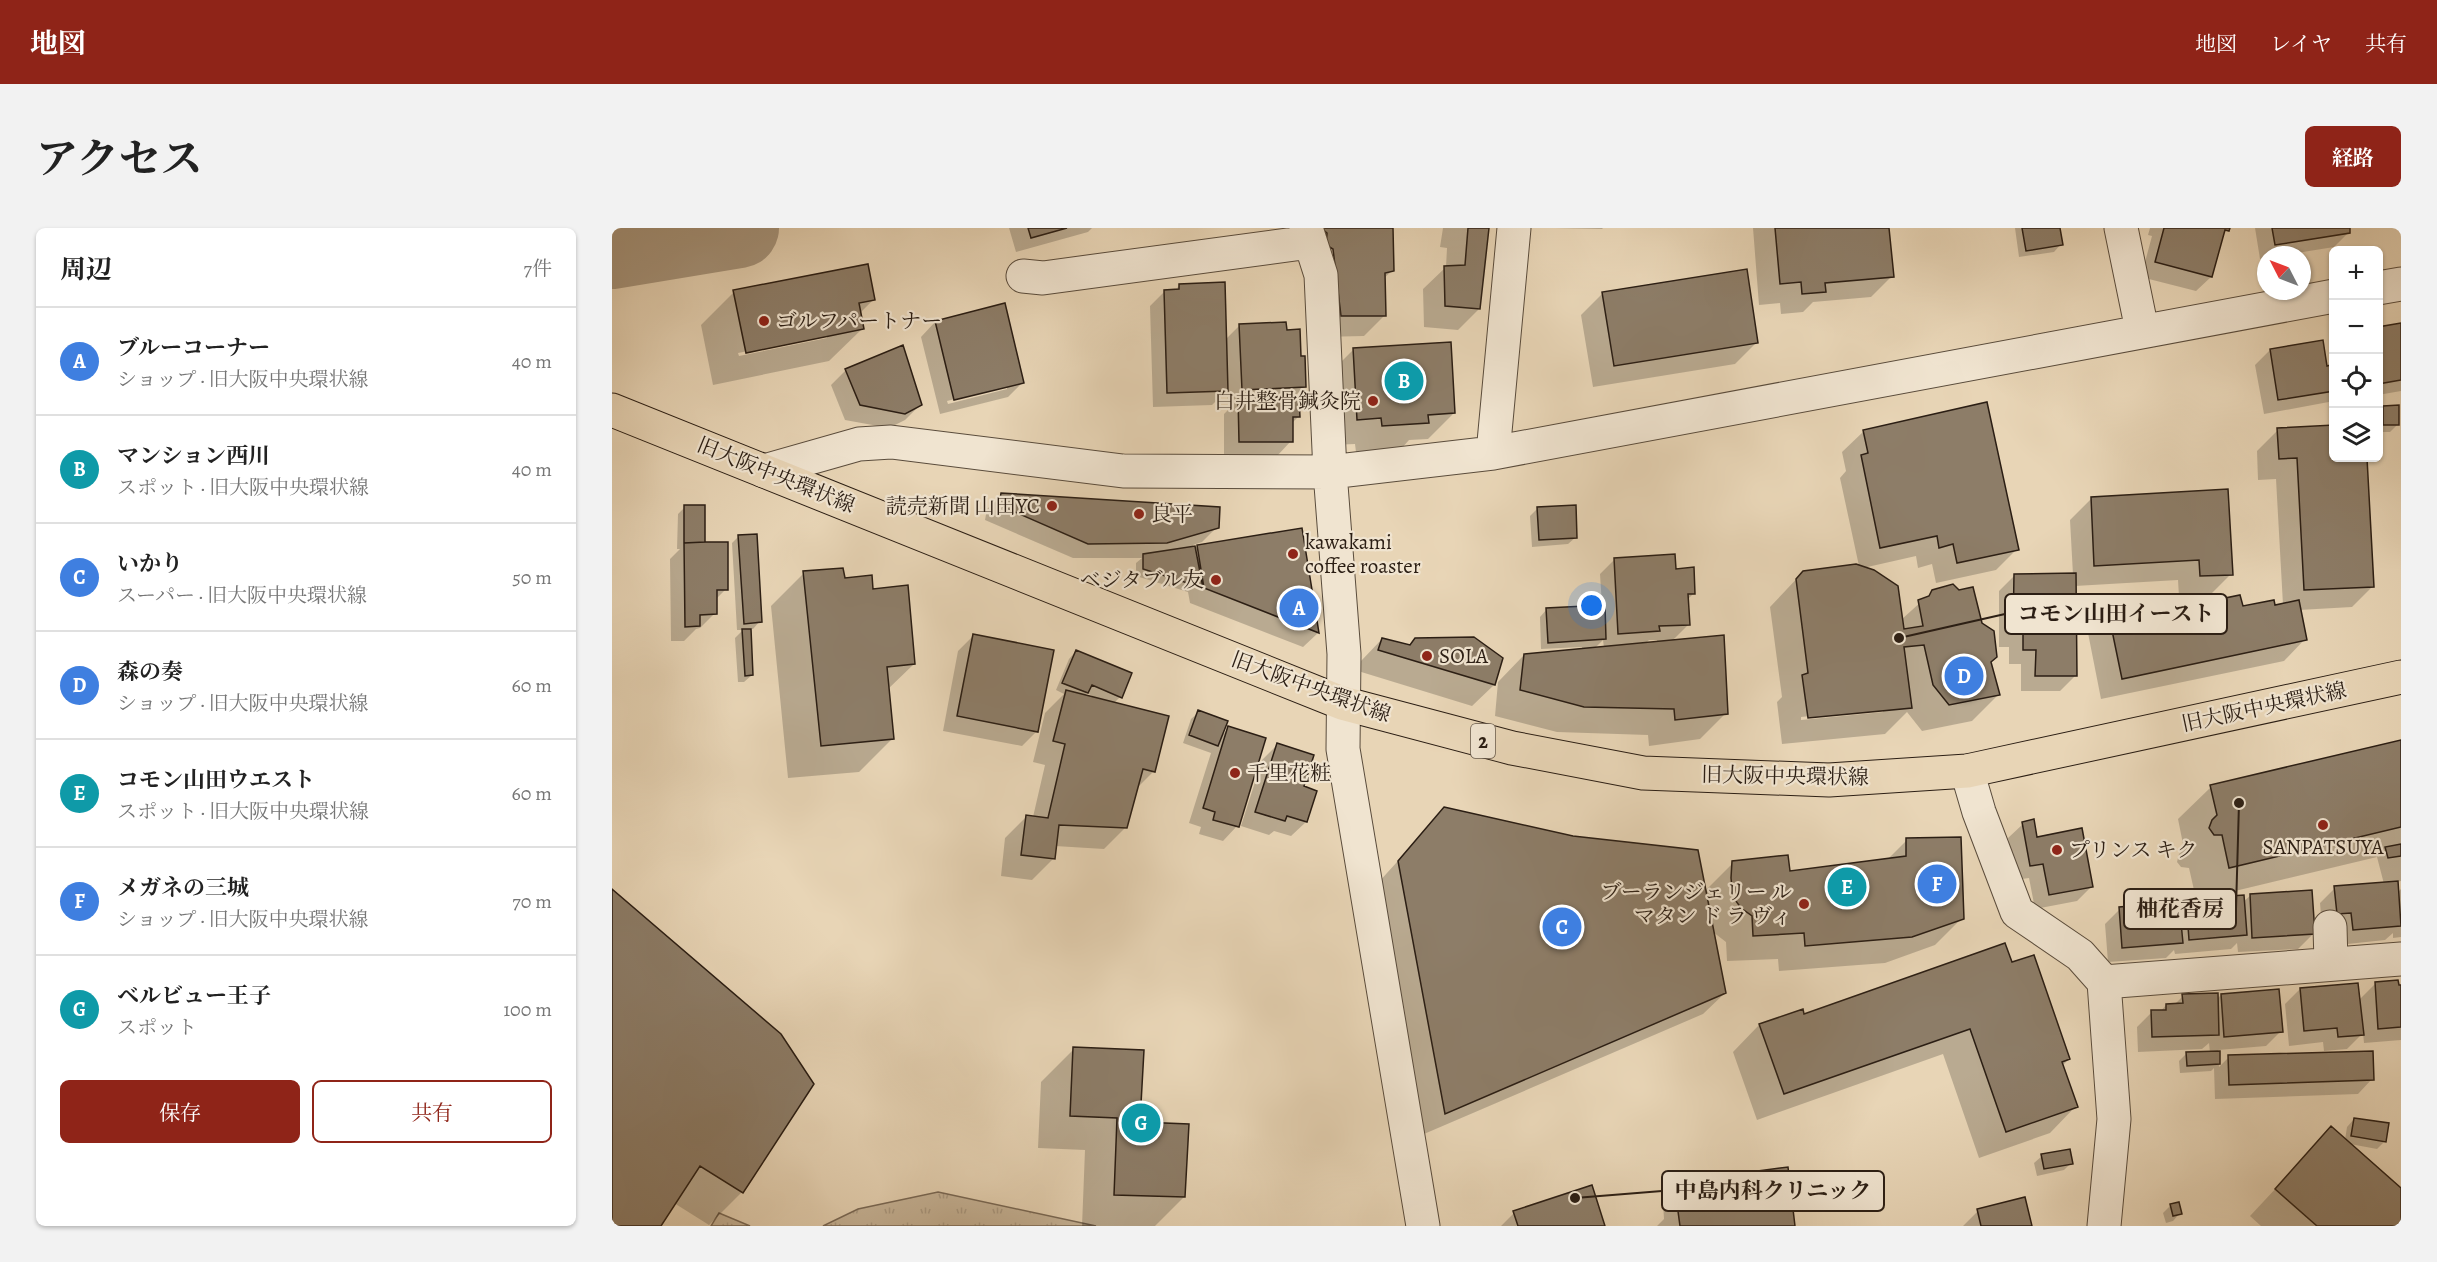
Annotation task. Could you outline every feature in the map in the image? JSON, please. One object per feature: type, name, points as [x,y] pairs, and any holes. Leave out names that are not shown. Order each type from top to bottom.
[{"type":"main road","name":"旧大阪中央環状線","points":[[612,410],[1342,703],[1512,748],[1643,773],[1829,780],[1967,771],[2401,677]]},
{"type":"street","points":[[1493,453],[1514,228]]},
{"type":"street","points":[[2121,228],[2142,330]]},
{"type":"street","points":[[1023,276],[1043,278],[1308,235],[1321,275],[1330,472],[1344,654],[1343,749],[1423,1226]]},
{"type":"street","points":[[2383,287],[2401,284]]},
{"type":"street","points":[[765,471],[859,444],[891,442],[1123,471],[1330,472],[1493,453],[2329,297]]},
{"type":"street","points":[[1967,771],[1979,812],[2018,912],[2080,955],[2104,982],[2114,1119],[2103,1226]]},
{"type":"street","points":[[2330,927],[2331,963]]},
{"type":"street","points":[[2104,982],[2401,959]]},
{"type":"green space","points":[[938,1192],[1096,1226],[823,1226],[858,1209]]},
{"type":"green space","points":[[719,1213],[750,1226],[711,1226]]},
{"type":"building","points":[[1028,228],[1067,228],[1031,238]]},
{"type":"building","points":[[1321,228],[1393,228],[1394,271],[1385,273],[1386,316],[1341,316],[1333,249],[1326,245],[1327,233]]},
{"type":"building","points":[[1468,228],[1489,228],[1480,309],[1445,306],[1444,266],[1465,265]]},
{"type":"building","points":[[1775,228],[1889,228],[1894,277],[1825,283],[1826,292],[1802,294],[1801,282],[1780,284]]},
{"type":"building","points":[[2022,228],[2060,228],[2063,245],[2026,251]]},
{"type":"building","points":[[2164,228],[2230,228],[2229,231],[2225,230],[2212,277],[2155,262]]},
{"type":"building","points":[[2272,228],[2350,228],[2350,233],[2275,245]]},
{"type":"building","points":[[868,264],[875,300],[859,303],[864,329],[746,353],[733,290]]},
{"type":"building","points":[[1747,269],[1758,343],[1614,366],[1602,292]]},
{"type":"building","points":[[1225,282],[1228,391],[1167,393],[1164,290],[1179,289],[1179,284]]},
{"type":"building","points":[[1005,303],[1024,383],[954,400],[935,321]]},
{"type":"building","points":[[1286,322],[1287,330],[1300,329],[1301,356],[1305,356],[1306,387],[1242,390],[1239,324]]},
{"type":"building","points":[[2401,323],[2401,380],[2383,383],[2383,354],[2383,326]]},
{"type":"building","points":[[2323,340],[2327,366],[2329,365],[2329,392],[2278,400],[2270,349]]},
{"type":"building","points":[[1451,342],[1455,413],[1428,415],[1429,423],[1382,426],[1381,418],[1357,420],[1353,348]]},
{"type":"building","points":[[903,345],[922,405],[905,414],[860,405],[845,369]]},
{"type":"building","points":[[1238,397],[1299,397],[1300,417],[1293,417],[1293,442],[1239,442]]},
{"type":"building","points":[[1987,402],[2019,550],[1957,563],[1953,544],[1939,548],[1937,536],[1880,548],[1861,455],[1868,453],[1863,430]]},
{"type":"building","points":[[2399,405],[2399,425],[2383,425],[2383,406]]},
{"type":"building","points":[[2329,425],[2329,462],[2367,462],[2374,587],[2304,590],[2297,458],[2279,459],[2277,428]]},
{"type":"building","points":[[2228,489],[2233,575],[2200,576],[2199,560],[2094,566],[2091,497]]},
{"type":"building","points":[[1001,493],[1220,507],[1219,528],[1167,543],[1088,544],[999,505]]},
{"type":"building","points":[[684,505],[705,505],[705,542],[684,543]]},
{"type":"building","points":[[1576,505],[1577,538],[1539,540],[1537,507]]},
{"type":"building","points":[[1302,528],[1319,633],[1204,588],[1197,545]]},
{"type":"building","points":[[757,534],[762,622],[744,624],[738,535]]},
{"type":"building","points":[[728,542],[728,590],[717,590],[717,614],[700,615],[700,626],[685,627],[684,543]]},
{"type":"building","points":[[1195,546],[1203,588],[1143,569],[1143,554]]},
{"type":"building","points":[[1675,554],[1676,569],[1694,567],[1695,594],[1688,594],[1690,625],[1659,626],[1660,631],[1618,634],[1614,558]]},
{"type":"building","points":[[1856,564],[1874,570],[1898,586],[1904,629],[1923,626],[1918,600],[1929,596],[1932,590],[1953,584],[1959,590],[1973,587],[1982,623],[1994,631],[1997,657],[1991,662],[2000,695],[1949,705],[1933,685],[1924,645],[1904,647],[1912,708],[1808,718],[1802,675],[1808,673],[1796,579],[1803,571]]},
{"type":"building","points":[[843,568],[845,578],[872,575],[873,589],[908,585],[915,664],[887,667],[894,739],[821,746],[803,571]]},
{"type":"building","points":[[2076,573],[2077,676],[2035,676],[2036,650],[2023,650],[2023,633],[2013,633],[2014,574]]},
{"type":"building","points":[[2188,594],[2191,605],[2240,595],[2243,606],[2274,600],[2275,605],[2299,600],[2307,640],[2122,679],[2108,611]]},
{"type":"building","points":[[1605,605],[1606,639],[1548,643],[1546,608]]},
{"type":"building","points":[[742,629],[751,629],[753,675],[745,676]]},
{"type":"building","points":[[973,634],[1054,650],[1038,732],[957,716]]},
{"type":"building","points":[[1724,635],[1728,714],[1675,720],[1674,709],[1584,707],[1520,690],[1524,654]]},
{"type":"building","points":[[1474,637],[1503,658],[1495,685],[1378,650],[1382,638],[1410,645],[1415,638]]},
{"type":"building","points":[[1076,650],[1132,673],[1122,698],[1092,685],[1088,693],[1062,683]]},
{"type":"building","points":[[1066,690],[1169,716],[1155,772],[1143,769],[1127,828],[1059,825],[1055,859],[1021,855],[1026,815],[1048,818],[1065,744],[1053,741]]},
{"type":"building","points":[[1198,710],[1228,721],[1218,746],[1189,735]]},
{"type":"building","name":"千里花粧","points":[[1228,726],[1266,738],[1239,827],[1213,820],[1215,812],[1203,808]]},
{"type":"building","points":[[2401,740],[2401,827],[2229,868],[2222,835],[2214,835],[2209,828],[2217,815],[2210,785]]},
{"type":"building","points":[[1277,743],[1314,755],[1304,786],[1317,791],[1307,822],[1287,816],[1285,821],[1255,812]]},
{"type":"building","points":[[1444,807],[1573,836],[1698,850],[1726,993],[1445,1114],[1398,861]]},
{"type":"building","name":"プリンス キク","points":[[2034,819],[2037,837],[2082,828],[2093,887],[2049,895],[2043,864],[2030,866],[2022,822]]},
{"type":"building","points":[[1961,837],[1964,919],[1912,937],[1805,946],[1804,933],[1753,936],[1752,916],[1741,908],[1733,897],[1732,861],[1788,855],[1790,871],[1906,856],[1906,838]]},
{"type":"building","points":[[2401,844],[2401,856],[2388,858],[2385,847]]},
{"type":"building","points":[[2398,881],[2401,926],[2353,930],[2351,913],[2337,914],[2334,886]]},
{"type":"building","points":[[612,889],[781,1034],[814,1084],[743,1193],[700,1166],[661,1226],[612,1226]]},
{"type":"building","points":[[2312,890],[2315,934],[2252,938],[2250,894]]},
{"type":"building","points":[[2244,895],[2247,935],[2189,940],[2186,899]]},
{"type":"building","points":[[2179,902],[2183,943],[2122,948],[2119,907]]},
{"type":"building","points":[[2005,943],[2012,962],[2034,955],[2070,1059],[2062,1062],[2078,1107],[2006,1132],[1970,1029],[1784,1094],[1759,1024],[1803,1009],[1804,1014]]},
{"type":"building","points":[[2398,980],[2401,985],[2401,1027],[2378,1029],[2375,982]]},
{"type":"building","points":[[2358,983],[2364,1035],[2338,1037],[2337,1028],[2304,1031],[2300,988]]},
{"type":"building","points":[[2279,989],[2283,1032],[2224,1037],[2221,994]]},
{"type":"building","points":[[2218,993],[2219,1035],[2152,1037],[2151,1010],[2166,1010],[2166,1004],[2183,1003],[2182,994]]},
{"type":"building","points":[[1073,1047],[1144,1050],[1140,1122],[1189,1124],[1185,1197],[1114,1195],[1117,1118],[1070,1116]]},
{"type":"building","points":[[2220,1051],[2220,1064],[2187,1066],[2186,1052]]},
{"type":"building","points":[[2373,1051],[2374,1080],[2229,1085],[2228,1055]]},
{"type":"building","points":[[2354,1118],[2389,1123],[2386,1142],[2351,1136]]},
{"type":"building","points":[[2331,1126],[2401,1188],[2401,1226],[2317,1226],[2275,1189]]},
{"type":"building","points":[[2070,1149],[2073,1164],[2044,1169],[2041,1154]]},
{"type":"building","points":[[1788,1167],[1795,1226],[1680,1226],[1677,1204],[1686,1203],[1683,1181]]},
{"type":"building","points":[[1592,1185],[1605,1226],[1518,1226],[1513,1211]]},
{"type":"building","points":[[2025,1197],[2032,1226],[1981,1226],[1977,1209]]},
{"type":"building","points":[[2179,1202],[2182,1214],[2173,1216],[2170,1204]]},
{"type":"waterway","points":[[612,249],[739,228]]},
{"type":"place","name":"ゴルフパートナー","points":[[764,321]]},
{"type":"place","name":"マンション西川","points":[[1404,381]]},
{"type":"place","name":"白井整骨鍼灸院","points":[[1373,401]]},
{"type":"place","name":"読売新聞 山田YC","points":[[1052,506]]},
{"type":"place","name":"良平","points":[[1139,514]]},
{"type":"place","name":"kawakami coffee roaster","points":[[1293,554]]},
{"type":"place","name":"ベジタブル友","points":[[1216,580]]},
{"type":"place","name":"ブルーコーナー","points":[[1299,608]]},
{"type":"place","name":"コモン山田イースト","points":[[1899,638]]},
{"type":"place","name":"SOLA","points":[[1427,656]]},
{"type":"place","name":"森の奏","points":[[1964,676]]},
{"type":"place","name":"千里花粧","points":[[1235,773]]},
{"type":"place","name":"柚花香房","points":[[2239,803]]},
{"type":"place","name":"SANPATSUYA","points":[[2323,825]]},
{"type":"place","name":"プリンス キク","points":[[2057,850]]},
{"type":"place","name":"メガネの三城","points":[[1937,884]]},
{"type":"place","name":"コモン山田ウエスト","points":[[1847,887]]},
{"type":"place","name":"ブーランジェリー ル マタン ド ラ ヴィ","points":[[1804,904]]},
{"type":"place","name":"いかり","points":[[1562,927]]},
{"type":"place","name":"ベルビュー王子","points":[[1141,1123]]},
{"type":"place","name":"中島内科クリニック","points":[[1575,1198]]}]
